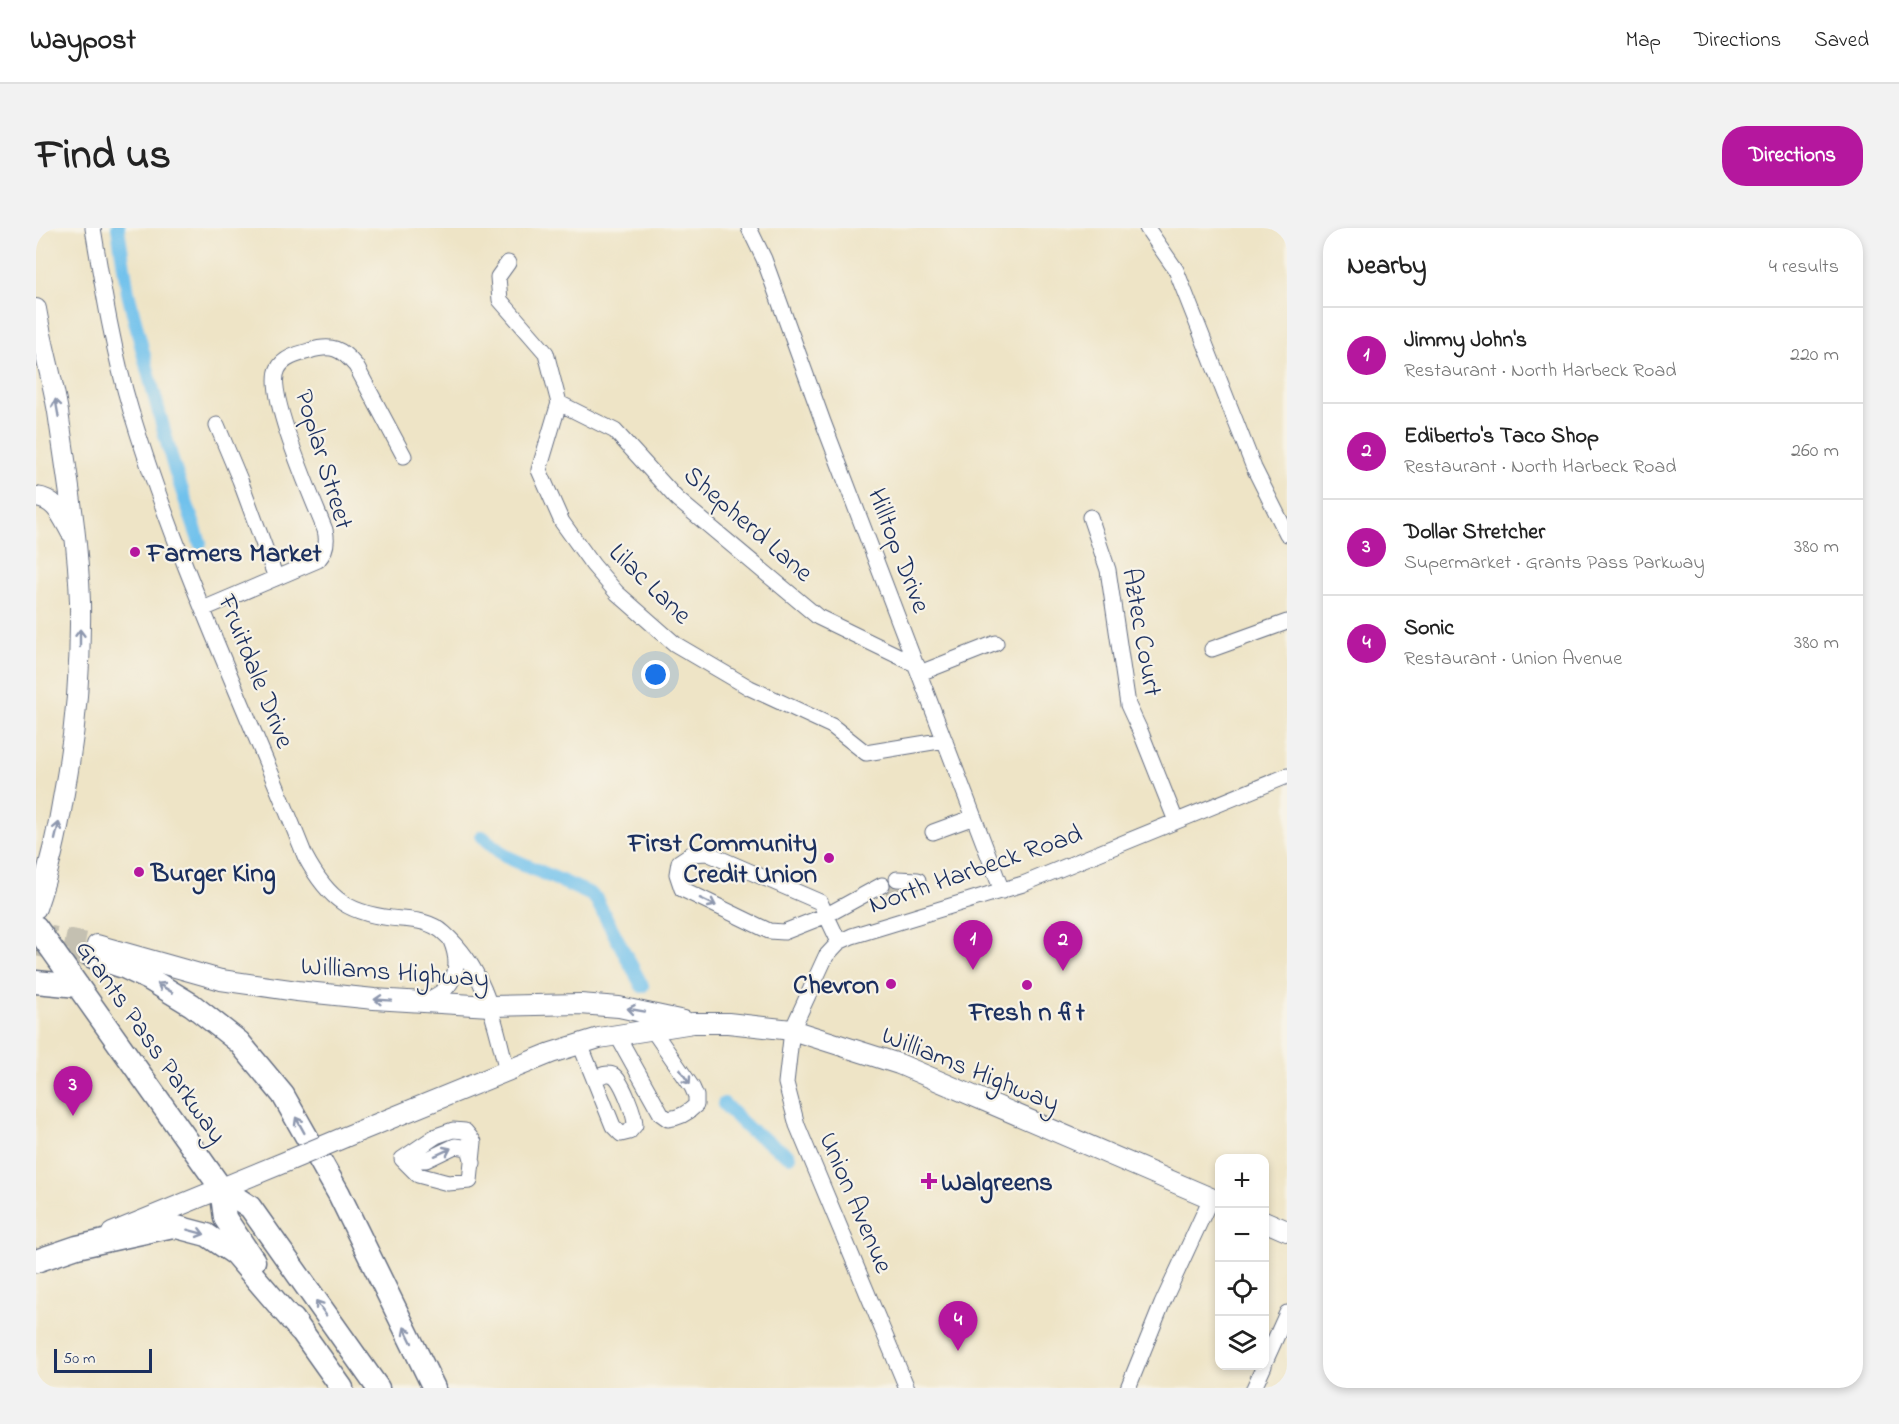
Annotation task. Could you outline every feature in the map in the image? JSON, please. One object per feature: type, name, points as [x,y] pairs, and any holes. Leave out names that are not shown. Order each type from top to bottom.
[{"type":"highway","name":"Grants Pass Parkway","points":[[36,927],[221,1188],[250,1207],[378,1388]]},
{"type":"highway","points":[[95,951],[151,980],[192,1005],[239,1042],[284,1095],[339,1194],[434,1388]]},
{"type":"highway","points":[[36,982],[78,986]]},
{"type":"highway","name":"Grants Pass Parkway","points":[[221,1188],[225,1218],[300,1330]]},
{"type":"highway","points":[[36,1261],[77,1247],[173,1226],[207,1235],[235,1254],[300,1330],[342,1388]]},
{"type":"main road","points":[[36,309],[41,351],[57,409],[75,539],[80,601],[80,650],[73,739],[59,826],[36,908]]},
{"type":"main road","points":[[36,497],[54,504],[75,539]]},
{"type":"main road","name":"Williams Highway","points":[[95,951],[221,980],[297,991],[490,1006],[580,1004],[619,1007],[693,1023]]},
{"type":"main road","name":"Williams Highway","points":[[77,1247],[551,1053],[617,1035],[693,1023],[728,1023],[792,1030],[899,1064],[1215,1200]]},
{"type":"main road","points":[[1269,1223],[1287,1231]]},
{"type":"street","name":"Fruitdale Drive","points":[[93,228],[106,309],[131,410],[162,505],[305,856],[314,874],[329,892],[348,907],[365,914],[416,920],[434,926],[464,952],[490,1006],[507,1071]]},
{"type":"street","name":"Hilltop Drive","points":[[749,228],[764,259],[823,422],[1002,891]]},
{"type":"street","points":[[1147,228],[1176,270],[1254,468],[1287,534]]},
{"type":"street","points":[[508,262],[498,277],[500,300],[546,353],[559,403]]},
{"type":"street","name":"Poplar Street","points":[[203,609],[318,560],[326,548],[327,539],[276,393],[274,380],[278,368],[287,359],[309,351],[333,347],[346,354],[356,366],[404,456]]},
{"type":"street","name":"Shepherd Lane","points":[[559,403],[615,431],[677,499],[818,617],[918,669]]},
{"type":"street","name":"Lilac Lane","points":[[559,403],[539,470],[562,522],[617,593],[675,644],[750,688],[832,726],[866,753],[945,740]]},
{"type":"street","points":[[218,425],[276,578]]},
{"type":"street","name":"Aztec Court","points":[[1090,518],[1108,570],[1128,705],[1176,821]]},
{"type":"street","points":[[1212,649],[1287,622]]},
{"type":"street","points":[[918,669],[996,643]]},
{"type":"street","name":"North Harbeck Road","points":[[839,942],[1023,884],[1287,776]]},
{"type":"street","points":[[933,832],[974,817]]},
{"type":"street","points":[[792,1030],[826,956],[839,942],[827,915],[820,902],[707,853],[684,857],[677,867],[678,882],[682,889],[769,931],[784,932],[827,915],[891,885],[918,879]]},
{"type":"street","points":[[420,1002],[435,998],[450,984],[456,966],[451,941]]},
{"type":"street","points":[[617,1035],[661,1114],[668,1119],[675,1118],[696,1105],[696,1096],[652,1029]]},
{"type":"street","name":"Union Avenue","points":[[792,1030],[786,1083],[797,1125],[907,1388]]},
{"type":"street","points":[[580,1044],[594,1078]]},
{"type":"street","points":[[453,1131],[465,1131],[474,1142],[470,1181],[448,1182],[418,1175],[402,1159],[436,1136],[453,1131]]},
{"type":"street","points":[[1128,1388],[1162,1304],[1215,1200]]},
{"type":"street","points":[[1269,1354],[1287,1313]]},
{"type":"street","points":[[1254,1388],[1262,1370]]},
{"type":"waterway","points":[[118,228],[128,293],[147,368],[173,464],[200,543]]},
{"type":"waterway","points":[[482,837],[505,856],[590,894],[596,899],[642,986]]},
{"type":"waterway","points":[[724,1104],[746,1127],[789,1156]]},
{"type":"tunnel","points":[[885,891],[900,886]]},
{"type":"tunnel","points":[[36,933],[97,945]]},
{"type":"tunnel","points":[[36,945],[93,957]]},
{"type":"place","name":"Farmers Market","points":[[135,552]]},
{"type":"place","name":"First Community Credit Union","points":[[829,858]]},
{"type":"place","name":"Burger King","points":[[139,872]]},
{"type":"place","name":"Jimmy John's","points":[[973,970]]},
{"type":"place","name":"Ediberto's Taco Shop","points":[[1063,971]]},
{"type":"place","name":"Chevron","points":[[891,984]]},
{"type":"place","name":"Fresh n fit","points":[[1027,985]]},
{"type":"place","name":"Dollar Stretcher","points":[[73,1116]]},
{"type":"place","name":"Walgreens","points":[[929,1181]]},
{"type":"place","name":"Sonic","points":[[958,1351]]}]
